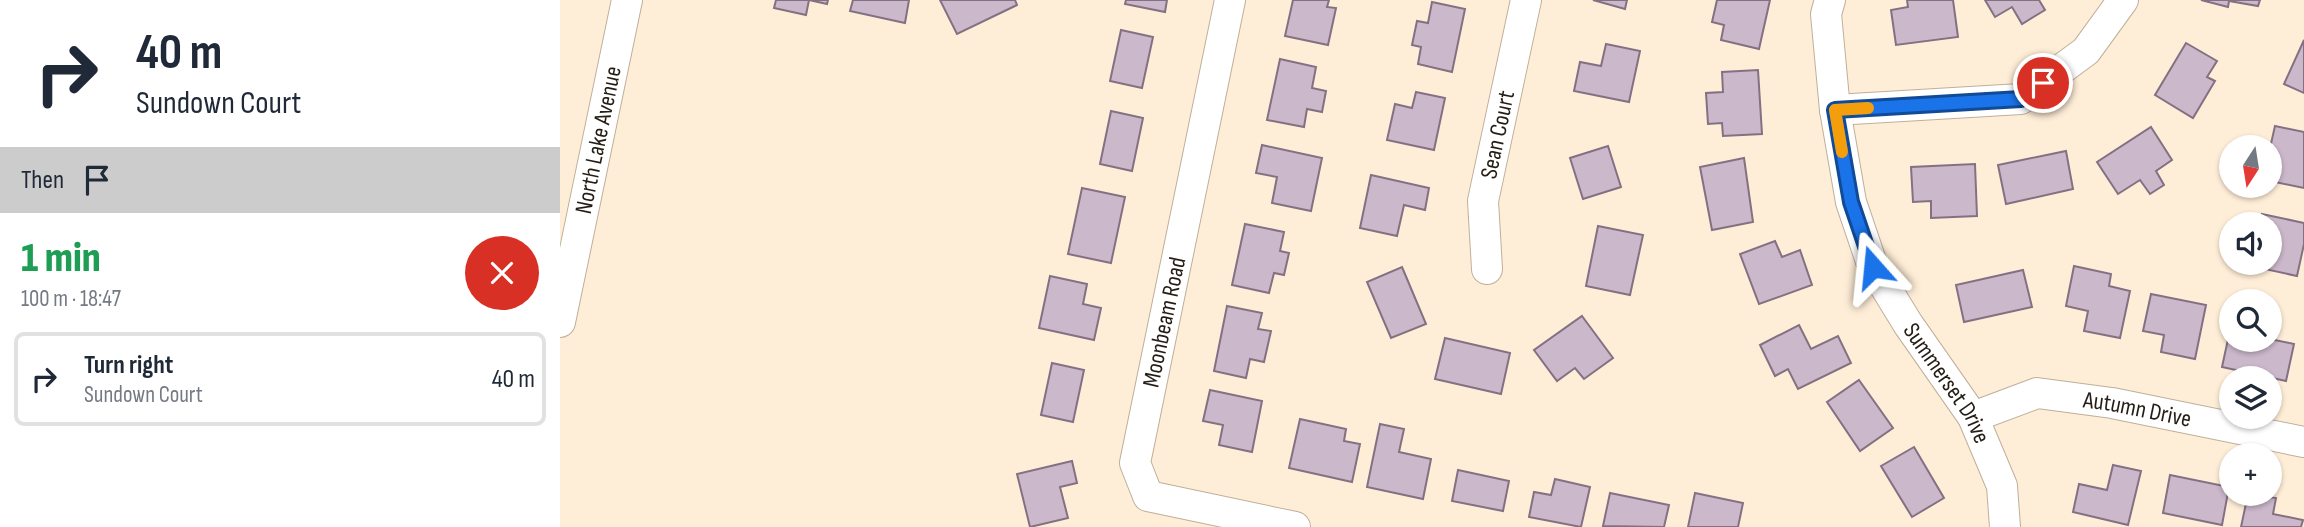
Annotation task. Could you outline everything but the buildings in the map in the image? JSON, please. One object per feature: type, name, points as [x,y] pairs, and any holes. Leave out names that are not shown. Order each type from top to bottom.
[{"type":"street","name":"North Lake Avenue","points":[[560,322],[627,0]]},
{"type":"street","name":"Moonbeam Road","points":[[1230,0],[1135,463],[1148,496],[1295,527]]},
{"type":"street","name":"Sean Court","points":[[1487,269],[1483,201],[1526,0]]},
{"type":"street","name":"Summerset Drive","points":[[1830,0],[1826,15],[1835,110],[1851,202],[1873,267],[1908,324],[1973,417],[2002,486],[2005,527]]},
{"type":"street","points":[[1835,110],[2021,99],[2087,51],[2123,0]]},
{"type":"street","name":"Autumn Drive","points":[[1973,417],[2036,393],[2112,403],[2304,442]]},
{"type":"slow traffic","points":[[1842,152],[1835,110],[1868,108]]},
{"type":"route","points":[[1873,267],[1851,202],[1835,110],[2021,99],[2043,83]]}]
